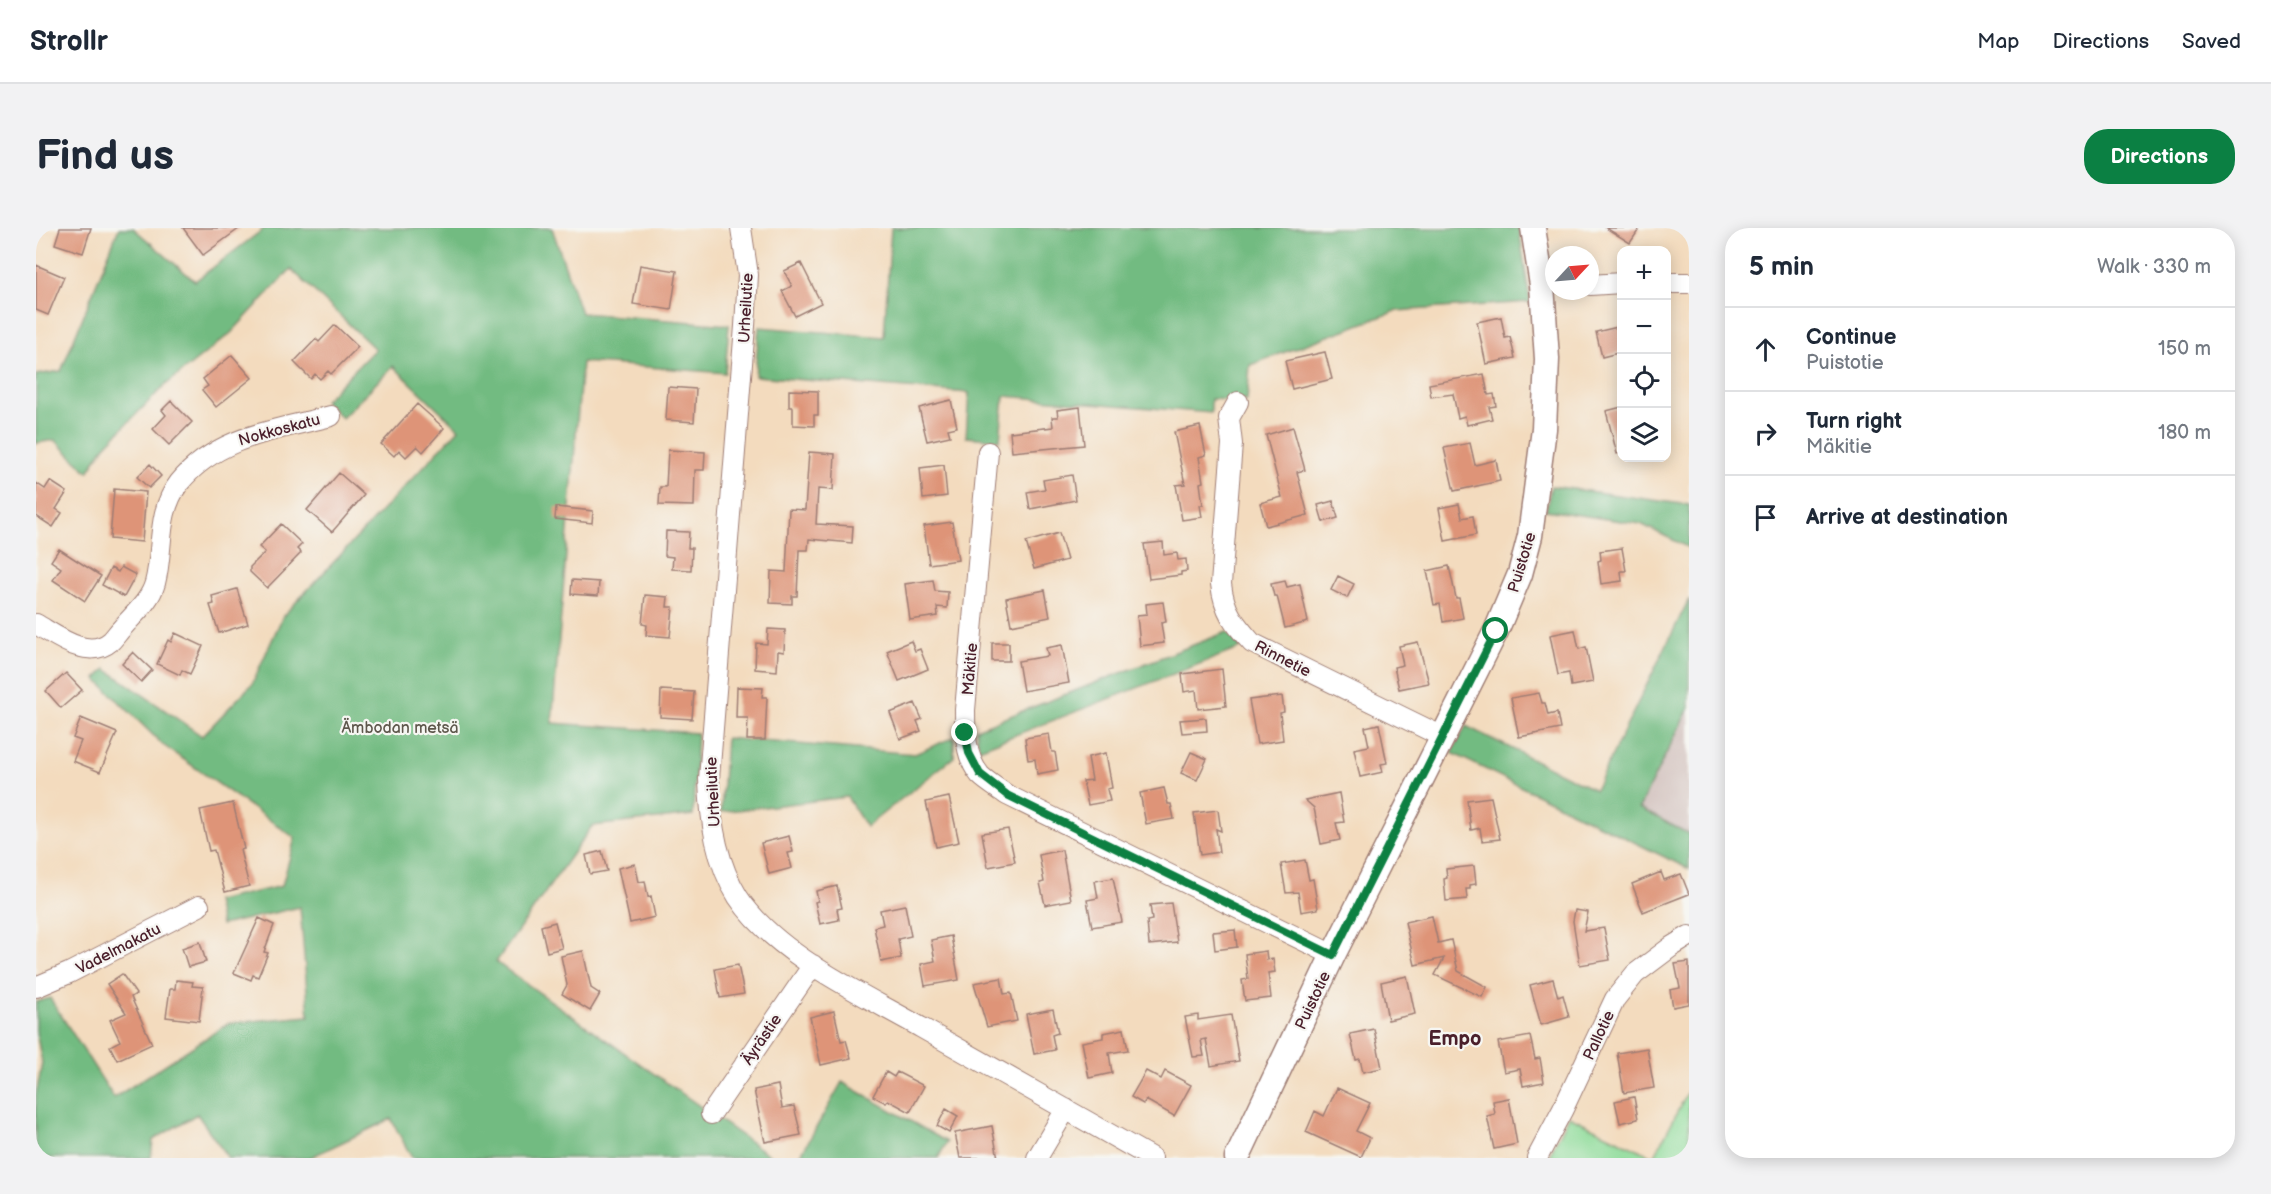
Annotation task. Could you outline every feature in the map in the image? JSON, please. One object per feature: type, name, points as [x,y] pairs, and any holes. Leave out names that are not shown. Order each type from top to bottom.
[{"type":"street","name":"Urheilutie","points":[[741,228],[748,275],[711,737],[710,813],[723,868],[738,897],[759,924],[813,965],[1152,1158]]},
{"type":"street","name":"Puistotie","points":[[1533,228],[1545,274]]},
{"type":"street","points":[[1671,283],[1689,283]]},
{"type":"street","points":[[1599,285],[1617,284]]},
{"type":"street","name":"Puistotie","points":[[1237,1158],[1333,955],[1500,621],[1520,574],[1530,536],[1544,417],[1548,300]]},
{"type":"street","name":"Rinnetie","points":[[1238,402],[1229,418],[1232,444],[1221,584],[1223,603],[1238,628],[1252,643],[1443,737]]},
{"type":"street","name":"Nokkoskatu","points":[[36,624],[71,644],[86,649],[99,648],[110,642],[146,602],[154,586],[163,517],[169,500],[180,483],[212,453],[232,442],[331,416]]},
{"type":"street","name":"Mäkitie","points":[[988,452],[965,710],[965,733],[969,753],[980,774],[1007,795],[1333,955]]},
{"type":"street","name":"Vadelmakatu","points":[[36,987],[69,973],[199,906]]},
{"type":"street","name":"Pallotie","points":[[1537,1158],[1563,1109],[1614,999],[1635,974],[1689,936]]},
{"type":"street","name":"Äyrästie","points":[[711,1114],[813,965]]},
{"type":"street","points":[[1037,1158],[1066,1110]]},
{"type":"shaded area","points":[[1689,708],[1689,834],[1639,808]]},
{"type":"green space","name":"Ämbodan metsä","points":[[119,228],[133,228],[195,281],[265,228],[552,228],[581,313],[729,325],[725,373],[582,362],[552,723],[697,733],[693,815],[592,826],[496,962],[773,1158],[412,1158],[391,1119],[309,1158],[228,1158],[197,1114],[153,1140],[151,1158],[36,1158],[36,1095],[42,1063],[36,1031],[36,1002],[50,998],[114,1098],[229,1023],[309,1016],[300,907],[221,925],[216,901],[282,886],[295,838],[163,745],[96,679],[106,669],[202,736],[252,684],[283,616],[459,429],[393,366],[342,418],[324,401],[375,349],[291,269],[231,333],[163,387],[105,446],[88,472],[55,440],[36,443],[36,375],[61,371]]},
{"type":"green space","points":[[891,228],[1519,228],[1530,302],[1396,311],[1250,365],[1247,401],[1211,399],[1211,413],[1004,396],[1000,440],[966,437],[969,393],[755,376],[759,327],[884,337]]},
{"type":"green space","points":[[1551,486],[1689,505],[1689,548],[1641,524],[1546,510]]},
{"type":"green space","points":[[1689,599],[1689,708],[1639,808],[1689,834],[1689,869],[1452,753],[1466,726],[1595,790]]},
{"type":"green space","points":[[1227,632],[1241,648],[979,749],[976,729]]},
{"type":"green space","points":[[954,737],[954,757],[866,827],[847,797],[721,812],[726,738],[915,754]]},
{"type":"green space","points":[[842,1082],[947,1142],[938,1158],[799,1158]]},
{"type":"green space","points":[[1689,1089],[1689,1158],[1548,1158],[1569,1116],[1654,1157]]},
{"type":"building","points":[[60,228],[91,228],[83,253],[55,244]]},
{"type":"building","points":[[183,228],[240,228],[203,255]]},
{"type":"building","points":[[1606,228],[1640,228],[1630,243]]},
{"type":"building","points":[[801,263],[821,303],[795,316],[782,291],[792,286],[784,271]]},
{"type":"building","points":[[36,265],[64,277],[48,315],[36,310]]},
{"type":"building","points":[[640,265],[677,271],[671,310],[633,304]]},
{"type":"building","points":[[1501,317],[1505,338],[1510,337],[1515,358],[1486,364],[1477,322]]},
{"type":"building","points":[[335,325],[358,347],[331,374],[328,371],[320,379],[315,374],[311,379],[294,362],[316,339],[319,342]]},
{"type":"building","points":[[1617,327],[1617,353],[1602,357],[1596,332]]},
{"type":"building","points":[[1325,352],[1332,379],[1292,389],[1285,361]]},
{"type":"building","points":[[232,355],[252,378],[216,407],[202,390],[208,386],[203,379]]},
{"type":"building","points":[[1484,374],[1488,395],[1494,394],[1496,406],[1489,407],[1492,419],[1467,425],[1465,416],[1458,418],[1453,394],[1431,397],[1429,384]]},
{"type":"building","points":[[668,387],[696,389],[694,422],[666,420]]},
{"type":"building","points":[[789,390],[818,391],[818,415],[814,415],[814,426],[793,425],[793,407],[789,407]]},
{"type":"building","points":[[951,400],[957,427],[948,429],[950,436],[927,441],[919,408]]},
{"type":"building","points":[[171,401],[192,422],[169,445],[153,429],[166,415],[162,410]]},
{"type":"building","points":[[417,404],[444,428],[423,452],[417,446],[406,457],[399,450],[394,456],[381,444]]},
{"type":"building","points":[[1080,407],[1084,445],[1012,452],[1010,432],[1053,427],[1052,417],[1058,417],[1057,410]]},
{"type":"building","points":[[1617,408],[1617,454],[1606,411]]},
{"type":"building","points":[[1200,426],[1206,455],[1199,457],[1203,482],[1200,483],[1202,517],[1182,520],[1176,485],[1185,484],[1174,432]]},
{"type":"building","points":[[1293,427],[1305,470],[1297,472],[1308,515],[1266,526],[1260,503],[1282,497],[1266,435]]},
{"type":"building","points":[[1470,443],[1475,465],[1496,460],[1500,481],[1454,491],[1444,448]]},
{"type":"building","points":[[668,450],[705,452],[704,470],[695,470],[694,506],[659,505],[660,487],[666,487]]},
{"type":"building","points":[[809,452],[835,454],[833,490],[818,489],[816,524],[853,526],[852,543],[809,539],[808,550],[799,550],[797,596],[792,596],[792,604],[770,603],[771,571],[786,572],[789,509],[805,510]]},
{"type":"building","points":[[150,464],[161,476],[149,488],[137,477]]},
{"type":"building","points":[[944,465],[947,496],[923,499],[920,468]]},
{"type":"building","points":[[339,473],[364,495],[332,532],[307,510]]},
{"type":"building","points":[[1072,475],[1076,500],[1030,509],[1027,492],[1045,489],[1043,480]]},
{"type":"building","points":[[50,481],[67,492],[56,509],[62,513],[53,527],[36,516],[36,483],[45,489]]},
{"type":"building","points":[[114,489],[146,492],[142,542],[110,539]]},
{"type":"building","points":[[1333,501],[1338,518],[1323,522],[1318,505]]},
{"type":"building","points":[[1459,504],[1462,518],[1473,516],[1476,535],[1445,541],[1439,508]]},
{"type":"building","points":[[556,507],[593,511],[592,523],[555,519]]},
{"type":"building","points":[[952,522],[958,560],[929,564],[924,526]]},
{"type":"building","points":[[281,524],[302,544],[297,549],[301,553],[267,588],[250,572],[250,567],[265,552],[259,547]]},
{"type":"building","points":[[666,531],[689,532],[688,548],[692,548],[691,570],[672,569],[673,557],[665,556]]},
{"type":"building","points":[[1059,533],[1067,560],[1034,569],[1026,542]]},
{"type":"building","points":[[1163,542],[1164,555],[1177,553],[1178,560],[1186,559],[1187,571],[1181,572],[1181,575],[1149,579],[1144,544]]},
{"type":"building","points":[[1622,548],[1626,571],[1621,571],[1622,581],[1601,584],[1598,561],[1601,560],[1600,551]]},
{"type":"building","points":[[59,549],[101,576],[85,601],[53,580],[61,568],[51,561]]},
{"type":"building","points":[[1449,566],[1463,618],[1443,622],[1440,604],[1434,605],[1427,571]]},
{"type":"building","points":[[121,567],[136,575],[124,597],[102,585],[111,568],[118,572]]},
{"type":"building","points":[[1338,576],[1354,584],[1347,598],[1331,590]]},
{"type":"building","points":[[572,580],[599,582],[598,596],[571,594]]},
{"type":"building","points":[[933,580],[935,591],[948,592],[947,608],[937,607],[938,616],[910,620],[905,584]]},
{"type":"building","points":[[1285,581],[1287,587],[1300,584],[1308,622],[1285,628],[1277,596],[1274,596],[1271,584]]},
{"type":"building","points":[[237,589],[248,624],[219,633],[210,605],[214,604],[212,596]]},
{"type":"building","points":[[1045,590],[1050,617],[1011,625],[1006,598]]},
{"type":"building","points":[[645,595],[668,597],[667,607],[673,607],[670,637],[646,635],[647,625],[642,624]]},
{"type":"building","points":[[1163,602],[1166,622],[1161,623],[1164,643],[1140,646],[1137,615],[1147,614],[1146,604]]},
{"type":"building","points":[[768,629],[785,630],[784,652],[778,651],[777,671],[755,669],[756,643],[767,644]]},
{"type":"building","points":[[1575,630],[1579,649],[1586,647],[1593,682],[1571,686],[1569,673],[1558,675],[1550,635]]},
{"type":"building","points":[[175,633],[203,646],[190,674],[182,670],[180,675],[157,664],[168,640],[171,642]]},
{"type":"building","points":[[911,641],[915,651],[920,649],[928,669],[899,681],[887,651]]},
{"type":"building","points":[[1418,642],[1429,683],[1399,689],[1394,667],[1403,665],[1399,646]]},
{"type":"building","points":[[992,643],[1009,643],[1009,661],[992,661]]},
{"type":"building","points":[[1062,645],[1069,683],[1023,691],[1018,661],[1048,656],[1046,648]]},
{"type":"building","points":[[133,652],[152,670],[141,682],[122,664]]},
{"type":"building","points":[[1222,669],[1226,706],[1198,709],[1196,690],[1184,692],[1182,674]]},
{"type":"building","points":[[66,673],[82,690],[61,708],[46,691]]},
{"type":"building","points":[[737,687],[763,688],[762,697],[767,697],[765,740],[747,740],[748,718],[736,718]]},
{"type":"building","points":[[661,690],[694,692],[692,719],[660,717]]},
{"type":"building","points":[[1539,693],[1548,715],[1557,713],[1560,729],[1519,737],[1511,698]]},
{"type":"building","points":[[1282,696],[1284,712],[1280,713],[1283,740],[1257,744],[1249,700]]},
{"type":"building","points":[[915,703],[922,719],[917,721],[921,731],[900,739],[890,713]]},
{"type":"building","points":[[81,718],[117,733],[100,772],[73,761],[81,741],[73,738]]},
{"type":"building","points":[[1206,718],[1207,731],[1182,733],[1180,720]]},
{"type":"building","points":[[1379,724],[1387,763],[1381,764],[1383,772],[1360,777],[1354,749],[1369,746],[1365,727]]},
{"type":"building","points":[[1049,734],[1058,770],[1037,774],[1035,759],[1028,760],[1025,738]]},
{"type":"building","points":[[1191,752],[1207,759],[1197,780],[1181,773]]},
{"type":"building","points":[[1106,753],[1112,788],[1107,789],[1110,801],[1088,805],[1083,781],[1092,780],[1088,757]]},
{"type":"building","points":[[1164,788],[1174,819],[1146,824],[1140,793]]},
{"type":"building","points":[[1339,793],[1344,822],[1336,823],[1340,840],[1321,844],[1314,808],[1305,800]]},
{"type":"building","points":[[949,797],[959,842],[936,847],[926,802]]},
{"type":"building","points":[[1491,797],[1500,839],[1482,841],[1480,828],[1471,830],[1467,800]]},
{"type":"building","points":[[233,803],[244,849],[240,850],[249,886],[225,892],[214,850],[209,851],[200,810]]},
{"type":"building","points":[[1218,810],[1221,831],[1216,829],[1219,852],[1200,855],[1194,813]]},
{"type":"building","points":[[1008,829],[1015,862],[988,867],[982,833]]},
{"type":"building","points":[[789,836],[793,852],[788,853],[792,868],[769,874],[761,843]]},
{"type":"building","points":[[1062,850],[1071,900],[1045,905],[1040,883],[1044,882],[1039,855]]},
{"type":"building","points":[[602,851],[607,871],[590,874],[586,855]]},
{"type":"building","points":[[1305,860],[1309,880],[1313,879],[1318,909],[1301,912],[1298,892],[1286,893],[1281,864]]},
{"type":"building","points":[[635,864],[639,882],[645,881],[648,897],[651,896],[655,917],[630,923],[618,868]]},
{"type":"building","points":[[1474,866],[1476,884],[1466,889],[1467,899],[1446,901],[1444,879],[1447,878],[1446,869]]},
{"type":"building","points":[[1661,872],[1664,880],[1681,874],[1689,894],[1643,912],[1632,884]]},
{"type":"building","points":[[1113,878],[1122,922],[1092,927],[1087,900],[1098,898],[1095,881]]},
{"type":"building","points":[[837,886],[842,908],[837,909],[839,920],[820,924],[815,902],[818,901],[816,891]]},
{"type":"building","points":[[1171,903],[1177,942],[1149,945],[1147,921],[1152,920],[1150,905]]},
{"type":"building","points":[[905,905],[911,936],[898,939],[901,958],[881,962],[874,927],[883,925],[880,910]]},
{"type":"building","points":[[1575,910],[1588,912],[1584,931],[1604,928],[1610,960],[1580,965],[1573,921]]},
{"type":"building","points":[[1432,916],[1438,943],[1451,940],[1458,971],[1487,987],[1482,997],[1435,975],[1444,958],[1415,965],[1405,922]]},
{"type":"building","points":[[259,918],[274,925],[264,952],[268,953],[258,977],[253,975],[251,980],[234,973]]},
{"type":"building","points":[[555,922],[562,948],[547,952],[541,926]]},
{"type":"building","points":[[1235,930],[1237,947],[1215,950],[1213,932]]},
{"type":"building","points":[[951,936],[959,980],[925,986],[921,964],[935,961],[931,940]]},
{"type":"building","points":[[200,942],[206,962],[188,967],[182,948]]},
{"type":"building","points":[[583,951],[591,988],[600,994],[590,1011],[562,994],[567,985],[561,956]]},
{"type":"building","points":[[1266,951],[1267,960],[1273,959],[1275,972],[1268,973],[1271,998],[1245,1001],[1242,980],[1248,979],[1245,954]]},
{"type":"building","points":[[1689,962],[1689,1004],[1673,1007],[1670,990],[1680,988],[1675,964]]},
{"type":"building","points":[[738,965],[744,994],[720,998],[715,969]]},
{"type":"building","points":[[122,974],[136,994],[131,997],[152,1044],[117,1060],[110,1046],[120,1041],[110,1020],[126,1013],[107,984]]},
{"type":"building","points":[[1407,976],[1415,1014],[1388,1020],[1381,982]]},
{"type":"building","points":[[1001,978],[1004,994],[1011,993],[1017,1021],[987,1027],[974,983]]},
{"type":"building","points":[[1553,979],[1558,997],[1563,995],[1569,1017],[1541,1025],[1530,985]]},
{"type":"building","points":[[176,980],[193,982],[192,986],[203,987],[199,1021],[166,1017],[170,989],[175,989]]},
{"type":"building","points":[[1053,1009],[1058,1033],[1052,1035],[1055,1050],[1034,1054],[1026,1014]]},
{"type":"building","points":[[834,1011],[841,1041],[846,1040],[851,1058],[821,1065],[810,1017]]},
{"type":"building","points":[[1198,1015],[1198,1020],[1231,1015],[1239,1061],[1211,1066],[1206,1039],[1201,1040],[1204,1056],[1193,1057],[1185,1017]]},
{"type":"building","points":[[1124,1029],[1128,1050],[1109,1053],[1112,1073],[1089,1078],[1082,1042],[1103,1038],[1103,1033]]},
{"type":"building","points":[[1374,1029],[1382,1068],[1363,1072],[1360,1059],[1356,1060],[1350,1034]]},
{"type":"building","points":[[1530,1036],[1535,1059],[1540,1058],[1544,1082],[1523,1086],[1520,1069],[1504,1072],[1498,1042]]},
{"type":"building","points":[[1647,1048],[1654,1088],[1624,1093],[1617,1053]]},
{"type":"building","points":[[1146,1071],[1161,1079],[1165,1071],[1191,1085],[1174,1116],[1146,1100],[1143,1104],[1131,1097]]},
{"type":"building","points":[[886,1072],[894,1077],[897,1072],[924,1086],[910,1112],[888,1100],[886,1103],[873,1096]]},
{"type":"building","points":[[778,1085],[782,1108],[794,1106],[801,1135],[765,1142],[754,1090]]},
{"type":"building","points":[[1337,1088],[1370,1103],[1356,1131],[1370,1138],[1361,1157],[1306,1132],[1315,1111],[1324,1116]]},
{"type":"building","points":[[1634,1097],[1638,1119],[1620,1123],[1615,1101]]},
{"type":"building","points":[[1509,1098],[1517,1144],[1494,1149],[1487,1116],[1495,1114],[1493,1101]]},
{"type":"building","points":[[946,1109],[958,1116],[949,1133],[937,1126]]},
{"type":"building","points":[[992,1126],[998,1158],[960,1158],[955,1133]]},
{"type":"district","name":"Empo","points":[[1455,1038]]},
{"type":"route","points":[[965,733],[969,753],[980,774],[1007,795],[1333,955],[1496,631]]}]
